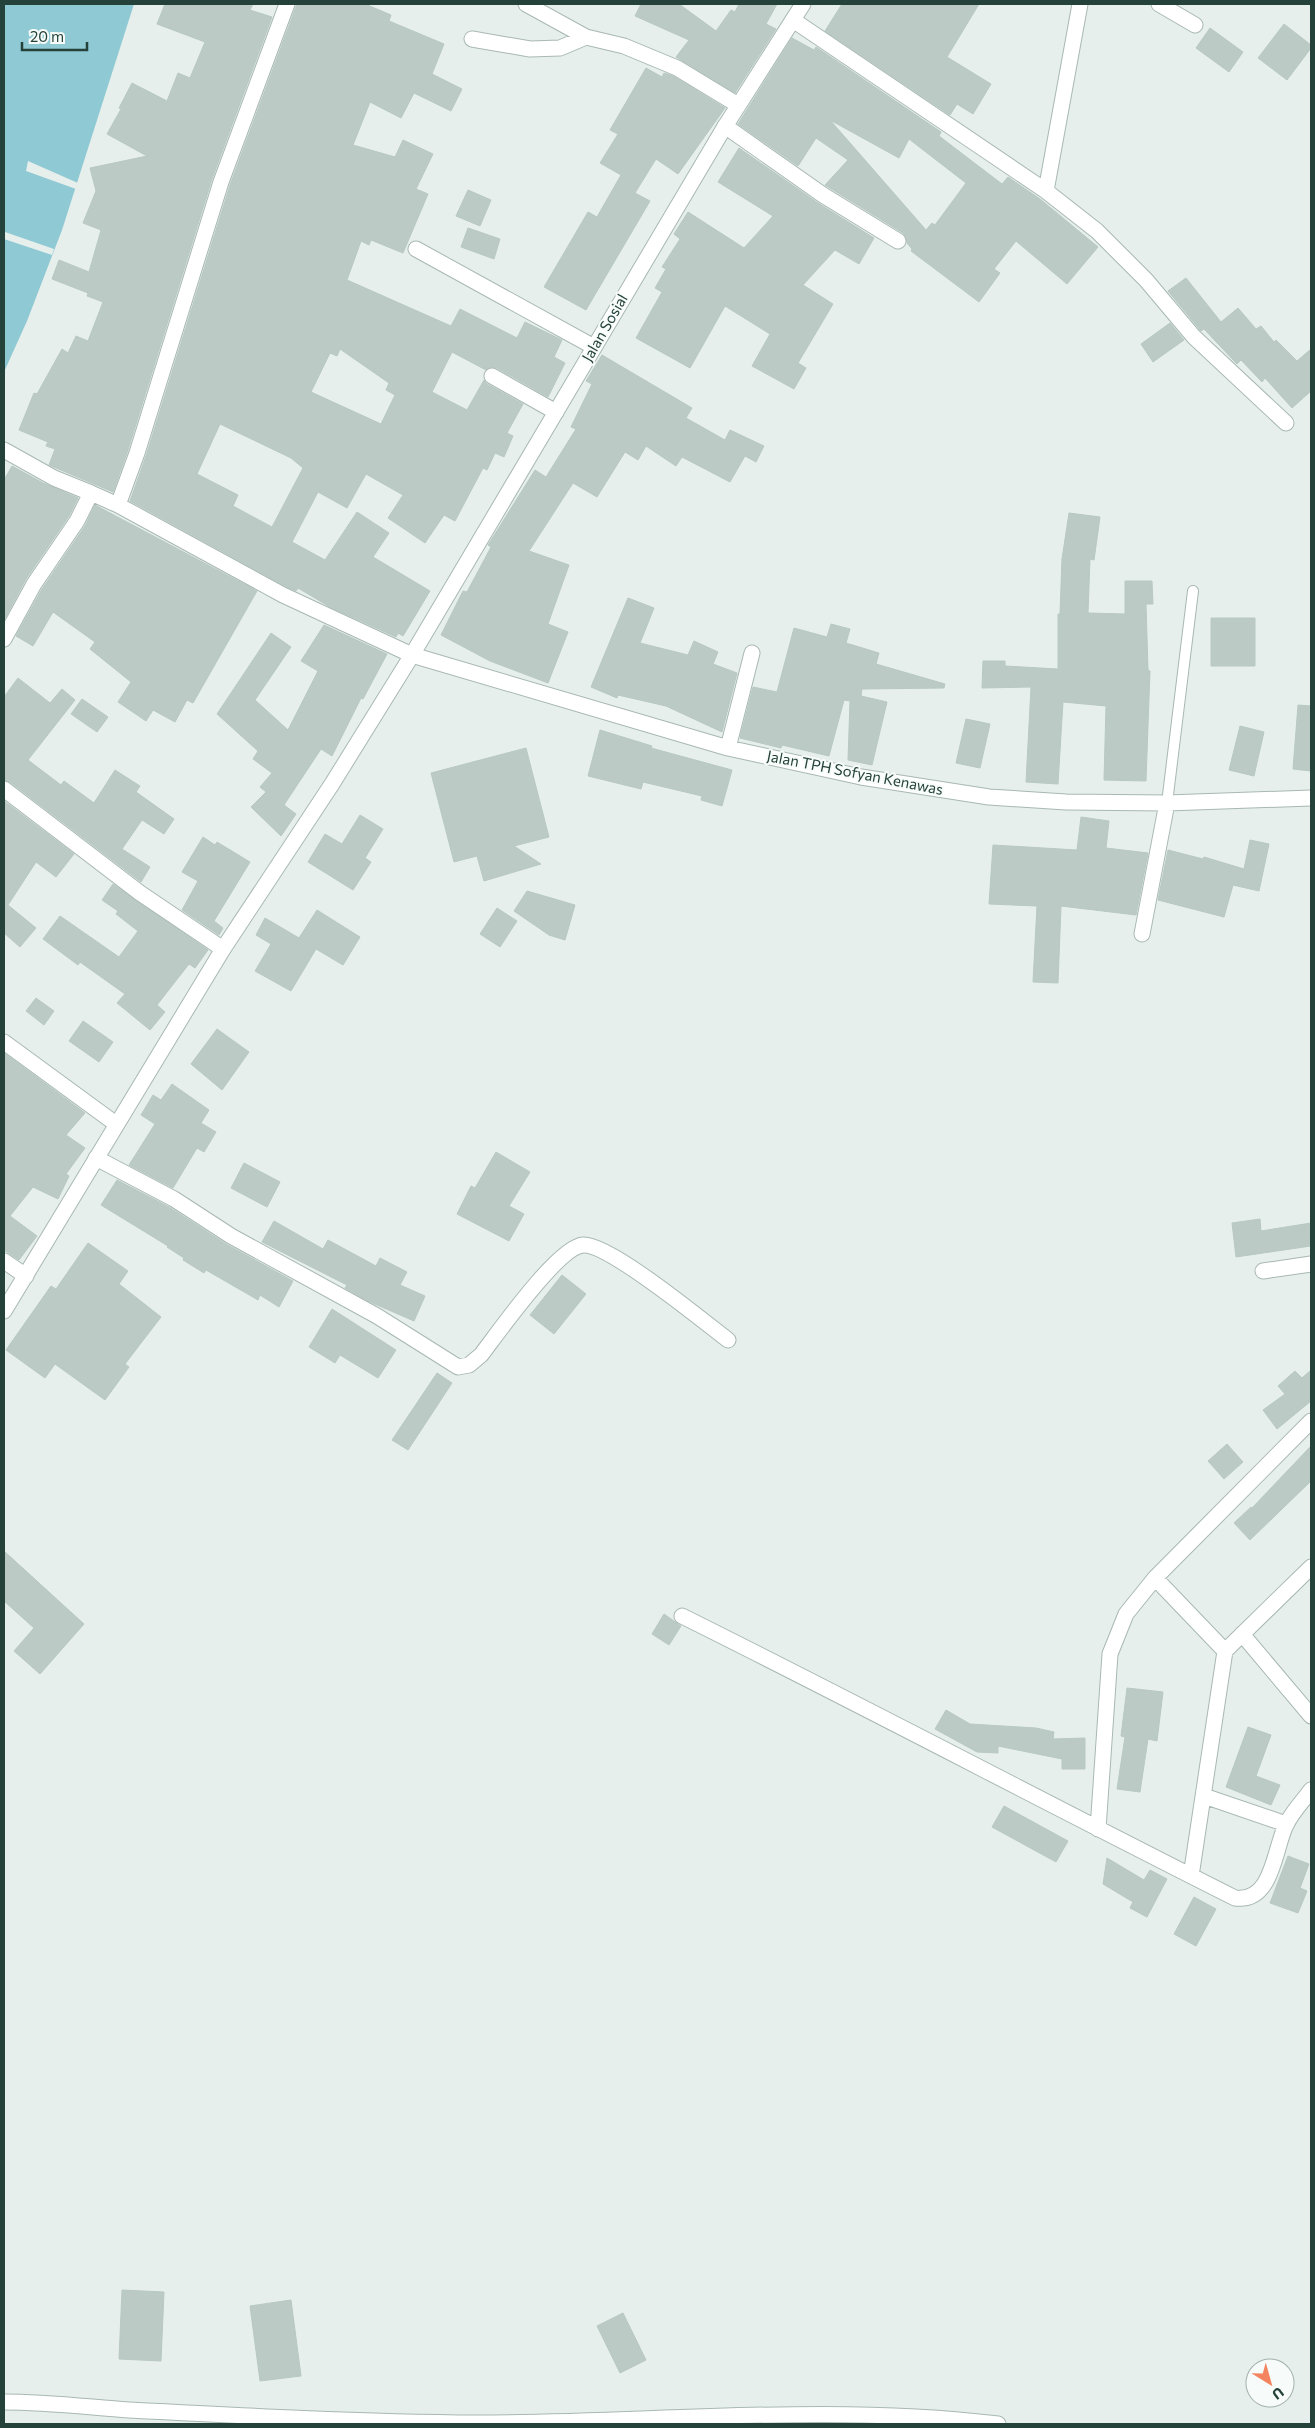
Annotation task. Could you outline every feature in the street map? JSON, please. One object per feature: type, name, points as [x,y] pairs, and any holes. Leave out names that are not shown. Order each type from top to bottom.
[{"type":"street","points":[[118,505],[137,453],[221,182],[287,4]]},
{"type":"street","points":[[526,4],[586,37],[624,46],[677,68],[738,105]]},
{"type":"street","name":"Jalan Sosial","points":[[4,1311],[223,949],[332,784],[412,655],[725,126],[803,4]]},
{"type":"street","points":[[1046,191],[1080,4]]},
{"type":"street","points":[[1159,4],[1195,25]]},
{"type":"street","points":[[793,20],[1046,191],[1097,231],[1122,255],[1194,337],[1286,423]]},
{"type":"street","points":[[472,39],[530,49],[560,48],[586,37]]},
{"type":"street","points":[[725,126],[822,195],[898,241]]},
{"type":"street","points":[[416,249],[594,348]]},
{"type":"street","points":[[492,376],[556,412]]},
{"type":"street","name":"Jalan TPH Sofyan Kenawas","points":[[4,450],[54,478],[118,505],[283,595],[412,655],[728,748],[861,777],[990,797],[1066,802],[1167,803],[1311,798]]},
{"type":"street","points":[[4,639],[34,584],[77,521],[91,493]]},
{"type":"street","points":[[728,748],[752,653]]},
{"type":"street","points":[[4,790],[140,893],[223,949]]},
{"type":"street","points":[[1142,934],[1167,803]]},
{"type":"street","points":[[4,1042],[116,1124]]},
{"type":"street","points":[[96,1158],[174,1199],[231,1236],[377,1316],[458,1367],[470,1365],[481,1355],[555,1261],[572,1249],[583,1245],[604,1252],[650,1279],[728,1340]]},
{"type":"street","points":[[4,1261],[26,1276]]},
{"type":"street","points":[[1263,1271],[1311,1264]]},
{"type":"street","points":[[1098,1829],[1110,1654],[1126,1614],[1155,1578],[1311,1422]]},
{"type":"street","points":[[1191,1876],[1225,1651],[1310,1570]]},
{"type":"street","points":[[1155,1578],[1225,1651]]},
{"type":"street","points":[[682,1616],[840,1694],[1098,1829],[1235,1898],[1249,1898],[1262,1889],[1286,1824],[1311,1790]]},
{"type":"street","points":[[1242,1634],[1311,1716]]},
{"type":"street","points":[[1204,1796],[1286,1824]]},
{"type":"street","points":[[4,2402],[44,2402],[126,2410],[353,2422],[580,2423],[749,2416],[874,2416],[940,2418],[998,2424]]},
{"type":"lane","points":[[1167,803],[1192,591]]},
{"type":"water","points":[[4,4],[134,4],[62,230],[27,321],[4,372]]},
{"type":"pier","points":[[28,161],[78,183],[76,189],[26,171]]},
{"type":"pier","points":[[5,232],[54,249],[52,255],[4,239]]},
{"type":"building","points":[[165,4],[253,4],[250,10],[272,17],[212,179],[128,450],[113,492],[49,465],[55,449],[46,446],[48,442],[19,430],[34,393],[37,394],[62,349],[68,353],[76,336],[88,341],[103,302],[87,296],[88,293],[52,279],[59,260],[89,272],[101,230],[83,223],[96,191],[90,168],[147,156],[107,134],[121,109],[119,108],[132,83],[167,101],[178,73],[190,78],[205,42],[157,24]]},
{"type":"building","points":[[297,4],[365,4],[391,15],[389,21],[444,44],[432,74],[462,89],[451,111],[414,93],[401,118],[370,102],[353,145],[395,157],[403,140],[433,154],[416,189],[428,194],[403,253],[371,240],[369,245],[361,241],[347,280],[451,326],[460,309],[517,338],[525,322],[562,340],[554,357],[565,363],[548,397],[497,368],[491,367],[486,370],[452,352],[432,392],[467,410],[484,380],[487,384],[523,404],[507,433],[513,436],[504,457],[495,453],[487,470],[483,468],[455,521],[444,515],[425,543],[388,518],[403,495],[366,474],[347,508],[318,492],[292,542],[325,560],[357,512],[389,533],[373,557],[430,591],[403,636],[398,633],[396,637],[330,607],[298,588],[296,591],[287,587],[130,501],[146,456],[230,185]],"holes":[[[340,349],[389,383],[386,390],[395,395],[381,424],[311,392],[330,353],[337,356]],[[220,424],[291,458],[303,468],[272,527],[233,506],[238,495],[197,474]]]},
{"type":"building","points":[[641,4],[679,4],[716,31],[731,10],[735,12],[739,4],[777,4],[766,24],[776,29],[735,93],[676,57],[689,40],[635,16]]},
{"type":"building","points":[[842,4],[979,4],[947,57],[991,84],[973,114],[957,104],[950,115],[825,31]]},
{"type":"building","points":[[1284,24],[1311,45],[1311,48],[1287,80],[1258,58]]},
{"type":"building","points":[[1210,28],[1243,52],[1229,72],[1196,48]]},
{"type":"building","points":[[792,38],[814,50],[816,47],[941,132],[939,136],[1002,184],[1008,177],[1040,199],[1098,247],[1067,284],[1016,241],[994,269],[1000,273],[979,302],[911,251],[912,249],[903,233],[825,185],[848,160],[816,138],[798,166],[738,124]],"holes":[[[830,120],[899,158],[909,139],[966,183],[935,225],[932,223],[926,230]]]},
{"type":"building","points":[[646,68],[662,77],[664,73],[673,76],[725,108],[678,174],[656,159],[635,193],[650,201],[586,310],[544,287],[588,212],[597,217],[621,175],[600,163],[618,134],[610,130]]},
{"type":"building","points":[[739,148],[818,203],[874,238],[859,264],[835,250],[803,285],[833,304],[798,363],[806,368],[794,389],[752,366],[770,334],[725,306],[690,368],[636,338],[662,292],[655,288],[666,269],[662,267],[680,239],[674,234],[688,212],[744,248],[773,216],[718,182]]},
{"type":"building","points":[[468,190],[491,200],[480,226],[456,216]]},
{"type":"building","points":[[468,228],[500,239],[494,259],[461,247]]},
{"type":"building","points":[[1186,278],[1221,322],[1238,308],[1256,329],[1261,326],[1274,342],[1276,340],[1297,361],[1311,349],[1311,391],[1292,408],[1265,378],[1262,382],[1241,360],[1237,364],[1204,329],[1201,331],[1168,291]]},
{"type":"building","points":[[1170,323],[1184,340],[1153,362],[1141,344]]},
{"type":"building","points":[[602,355],[692,408],[686,418],[725,440],[730,430],[764,446],[756,462],[745,456],[730,482],[682,457],[676,466],[646,446],[638,460],[625,452],[597,497],[573,483],[529,551],[569,565],[548,624],[568,632],[548,683],[490,661],[441,635],[463,591],[467,592],[491,547],[488,545],[535,470],[546,477],[576,429],[571,427],[592,384],[586,381]]},
{"type":"building","points":[[12,466],[43,483],[78,498],[69,516],[26,579],[4,620],[4,480]]},
{"type":"building","points":[[95,505],[257,591],[193,703],[187,700],[175,722],[153,710],[146,721],[118,702],[131,682],[90,649],[95,642],[53,612],[33,646],[16,636],[42,589],[85,526]]},
{"type":"building","points":[[1069,513],[1100,517],[1094,560],[1090,559],[1088,613],[1125,614],[1125,581],[1152,581],[1153,604],[1146,604],[1148,670],[1150,671],[1146,781],[1104,780],[1106,706],[1063,702],[1058,784],[1026,782],[1031,687],[982,688],[983,661],[1005,661],[1005,666],[1058,669],[1058,614],[1060,614],[1062,559]]},
{"type":"building","points":[[628,598],[654,608],[640,643],[688,655],[694,641],[718,652],[713,664],[737,673],[722,732],[666,706],[618,695],[617,698],[591,687]]},
{"type":"building","points":[[1211,618],[1255,618],[1255,666],[1211,666]]},
{"type":"building","points":[[831,624],[850,629],[846,643],[879,653],[876,664],[945,684],[944,688],[862,689],[861,696],[887,702],[872,765],[848,760],[850,701],[844,700],[829,756],[782,745],[781,748],[740,738],[753,687],[777,692],[794,628],[827,637]]},
{"type":"building","points":[[324,625],[387,654],[363,699],[361,698],[332,756],[321,749],[284,805],[296,814],[281,836],[251,807],[266,792],[260,787],[272,773],[253,759],[258,751],[217,714],[271,633],[291,647],[255,700],[288,730],[318,671],[301,661]]},
{"type":"building","points":[[18,678],[50,703],[62,689],[75,700],[28,760],[61,785],[64,781],[94,803],[115,770],[140,786],[136,792],[174,819],[164,834],[142,820],[122,849],[150,867],[141,882],[10,782],[4,780],[4,697]]},
{"type":"building","points":[[82,699],[108,717],[97,732],[71,714]]},
{"type":"building","points":[[1298,705],[1311,706],[1311,771],[1293,769]]},
{"type":"building","points":[[966,719],[990,724],[980,768],[956,763]]},
{"type":"building","points":[[1240,726],[1264,732],[1254,776],[1229,770]]},
{"type":"building","points":[[600,730],[652,746],[651,748],[732,770],[722,806],[701,800],[702,796],[643,782],[641,789],[588,776]]},
{"type":"building","points":[[526,748],[549,837],[514,846],[541,864],[484,881],[477,856],[454,862],[431,773]]},
{"type":"building","points":[[4,801],[74,854],[56,877],[36,862],[8,905],[36,928],[20,947],[4,933]]},
{"type":"building","points":[[360,815],[383,829],[365,858],[371,862],[353,890],[308,862],[325,834],[342,844]]},
{"type":"building","points":[[1081,817],[1109,821],[1106,848],[1148,853],[1136,915],[1061,906],[1058,983],[1033,982],[1037,906],[989,904],[993,845],[1077,850]]},
{"type":"building","points":[[203,837],[215,845],[217,842],[250,862],[214,921],[223,928],[219,935],[182,910],[198,881],[182,872]]},
{"type":"building","points":[[1250,840],[1269,844],[1259,891],[1233,885],[1224,917],[1158,900],[1168,850],[1203,859],[1204,857],[1244,869]]},
{"type":"building","points":[[113,884],[208,950],[195,968],[189,964],[157,1005],[165,1012],[150,1030],[117,1003],[125,994],[80,962],[78,965],[43,939],[60,916],[119,957],[138,931],[116,914],[118,911],[102,900]]},
{"type":"building","points":[[527,891],[575,905],[565,940],[549,935],[514,911]]},
{"type":"building","points":[[497,908],[517,921],[500,947],[480,934]]},
{"type":"building","points":[[317,910],[360,937],[343,965],[316,949],[291,991],[255,971],[271,944],[256,935],[265,918],[299,938]]},
{"type":"building","points":[[36,998],[54,1011],[44,1025],[26,1011]]},
{"type":"building","points":[[83,1021],[113,1042],[99,1062],[69,1041]]},
{"type":"building","points":[[217,1029],[249,1052],[222,1090],[191,1064]]},
{"type":"building","points":[[4,1053],[85,1113],[66,1135],[85,1148],[66,1174],[69,1176],[58,1199],[33,1187],[10,1216],[37,1236],[19,1260],[4,1250]]},
{"type":"building","points":[[172,1084],[209,1110],[201,1123],[216,1132],[204,1152],[197,1148],[173,1188],[129,1165],[155,1124],[141,1115],[153,1095],[161,1100]]},
{"type":"building","points":[[496,1152],[530,1172],[509,1206],[524,1214],[509,1241],[457,1214],[471,1186],[475,1188]]},
{"type":"building","points":[[244,1163],[280,1182],[267,1207],[231,1188]]},
{"type":"building","points":[[117,1180],[169,1207],[226,1244],[293,1281],[279,1307],[260,1295],[258,1300],[206,1270],[204,1273],[183,1260],[184,1258],[168,1246],[101,1205]]},
{"type":"building","points":[[1260,1219],[1261,1231],[1311,1223],[1311,1246],[1236,1257],[1232,1223]]},
{"type":"building","points":[[274,1221],[323,1249],[328,1240],[376,1266],[380,1258],[407,1272],[400,1285],[425,1296],[414,1321],[368,1301],[345,1288],[347,1285],[262,1242]]},
{"type":"building","points":[[88,1243],[128,1271],[119,1284],[161,1317],[125,1364],[129,1367],[105,1400],[55,1364],[45,1378],[6,1350],[51,1286],[56,1289]]},
{"type":"building","points":[[562,1275],[586,1294],[554,1334],[530,1315]]},
{"type":"building","points":[[332,1309],[396,1350],[378,1378],[340,1355],[335,1363],[309,1347]]},
{"type":"building","points":[[1311,1370],[1311,1401],[1277,1429],[1263,1410],[1285,1394],[1278,1386],[1295,1371],[1302,1378]]},
{"type":"building","points":[[437,1373],[452,1383],[408,1450],[392,1440]]},
{"type":"building","points":[[1227,1444],[1243,1462],[1224,1479],[1208,1461]]},
{"type":"building","points":[[1311,1446],[1311,1481],[1250,1540],[1234,1523],[1252,1508]]},
{"type":"building","points":[[4,1551],[84,1624],[40,1674],[14,1651],[34,1628],[4,1601]]},
{"type":"building","points":[[664,1614],[681,1626],[669,1645],[652,1634]]},
{"type":"building","points":[[1127,1688],[1163,1692],[1157,1741],[1148,1739],[1140,1792],[1117,1789],[1125,1737],[1121,1736]]},
{"type":"building","points":[[946,1710],[970,1724],[1036,1728],[1054,1732],[1053,1739],[1085,1738],[1085,1769],[1062,1769],[1062,1759],[998,1746],[998,1753],[977,1752],[935,1729]]},
{"type":"building","points":[[1248,1727],[1271,1735],[1256,1776],[1280,1785],[1271,1805],[1226,1787]]},
{"type":"building","points":[[1004,1806],[1068,1841],[1056,1862],[992,1827]]},
{"type":"building","points":[[1288,1856],[1309,1864],[1300,1888],[1307,1891],[1298,1913],[1270,1903]]},
{"type":"building","points":[[1107,1858],[1144,1880],[1150,1870],[1167,1879],[1147,1917],[1130,1908],[1133,1902],[1103,1884]]},
{"type":"building","points":[[1194,1897],[1216,1909],[1196,1946],[1174,1934]]},
{"type":"building","points":[[122,2290],[164,2292],[161,2361],[119,2359]]},
{"type":"building","points":[[291,2300],[301,2376],[260,2381],[250,2306]]},
{"type":"building","points":[[623,2313],[646,2360],[620,2373],[597,2326]]}]
